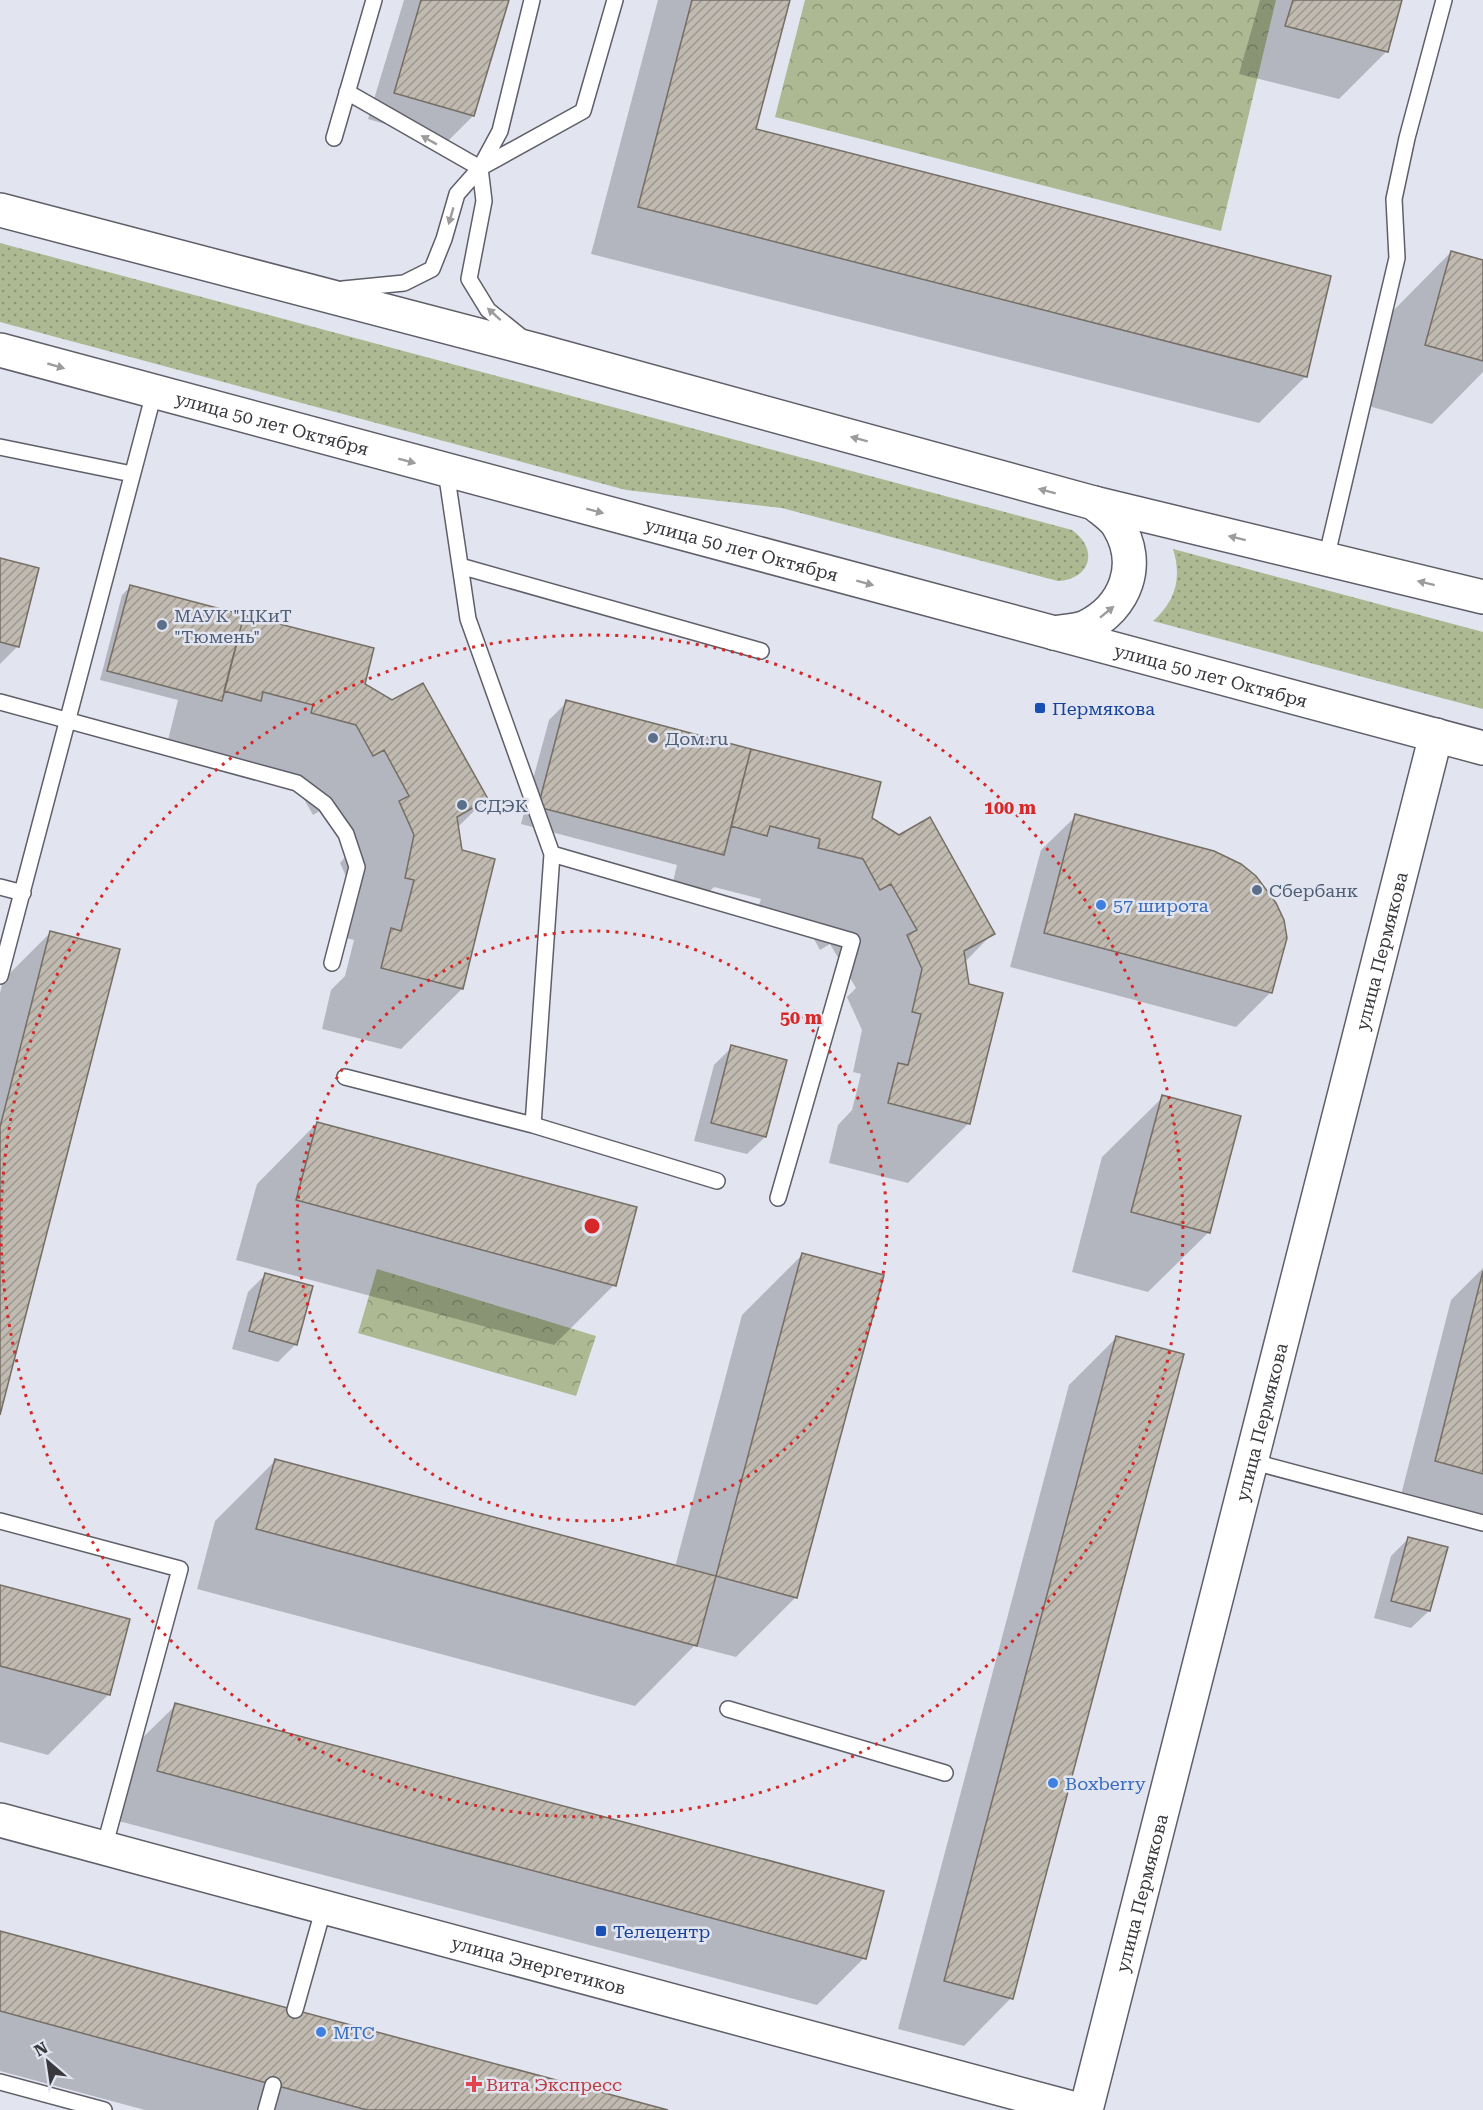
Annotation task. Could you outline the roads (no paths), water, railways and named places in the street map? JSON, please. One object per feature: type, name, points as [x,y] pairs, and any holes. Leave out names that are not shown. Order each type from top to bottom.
[{"type":"main road","points":[[0,210],[539,351],[1094,503],[1483,597]]},
{"type":"main road","name":"улица 50 лет Октября","points":[[0,350],[1483,748]]},
{"type":"main road","points":[[1054,633],[1084,628],[1112,611],[1128,584],[1130,553],[1118,523],[1094,503]]},
{"type":"main road","name":"улица Пермякова","points":[[1086,2110],[1436,735]]},
{"type":"main road","name":"улица Энергетиков","points":[[0,1820],[1079,2110]]},
{"type":"lane","points":[[334,138],[374,0]]},
{"type":"lane","points":[[316,292],[404,283],[432,269],[444,239],[457,194],[480,168],[500,131],[532,0]]},
{"type":"lane","points":[[480,168],[583,111],[615,0]]},
{"type":"lane","points":[[1326,559],[1398,258],[1394,200],[1407,138],[1444,0]]},
{"type":"lane","points":[[347,92],[480,168]]},
{"type":"lane","points":[[480,168],[484,201],[469,279],[488,310],[539,351]]},
{"type":"lane","points":[[0,976],[154,393]]},
{"type":"lane","points":[[0,447],[132,474]]},
{"type":"lane","points":[[446,471],[468,619],[552,854],[533,1125]]},
{"type":"lane","points":[[460,566],[761,651]]},
{"type":"lane","points":[[0,702],[297,783],[325,804],[346,834],[357,867],[332,963]]},
{"type":"lane","points":[[552,854],[852,941],[778,1198]]},
{"type":"lane","points":[[0,887],[23,893]]},
{"type":"lane","points":[[345,1077],[533,1125],[717,1181]]},
{"type":"lane","points":[[1250,1461],[1483,1523]]},
{"type":"lane","points":[[0,1521],[180,1569],[104,1848]]},
{"type":"lane","points":[[728,1709],[945,1773]]},
{"type":"lane","points":[[295,2010],[324,1907]]},
{"type":"lane","points":[[0,2082],[104,2110]]},
{"type":"lane","points":[[266,2110],[273,2085]]},
{"type":"place","name":"МАУК \"ЦКиТ \"Тюмень\"","points":[[162,625]]},
{"type":"place","name":"Пермякова","points":[[1040,708]]},
{"type":"place","name":"Дом.ru","points":[[653,738]]},
{"type":"place","name":"СДЭК","points":[[462,805]]},
{"type":"place","name":"Сбербанк","points":[[1257,890]]},
{"type":"place","name":"57 широта","points":[[1101,905]]},
{"type":"place","name":"Boxberry","points":[[1053,1783]]},
{"type":"place","name":"Телецентр","points":[[601,1931]]},
{"type":"place","name":"МТС","points":[[321,2032]]},
{"type":"place","name":"Вита Экспресс","points":[[474,2084]]}]
